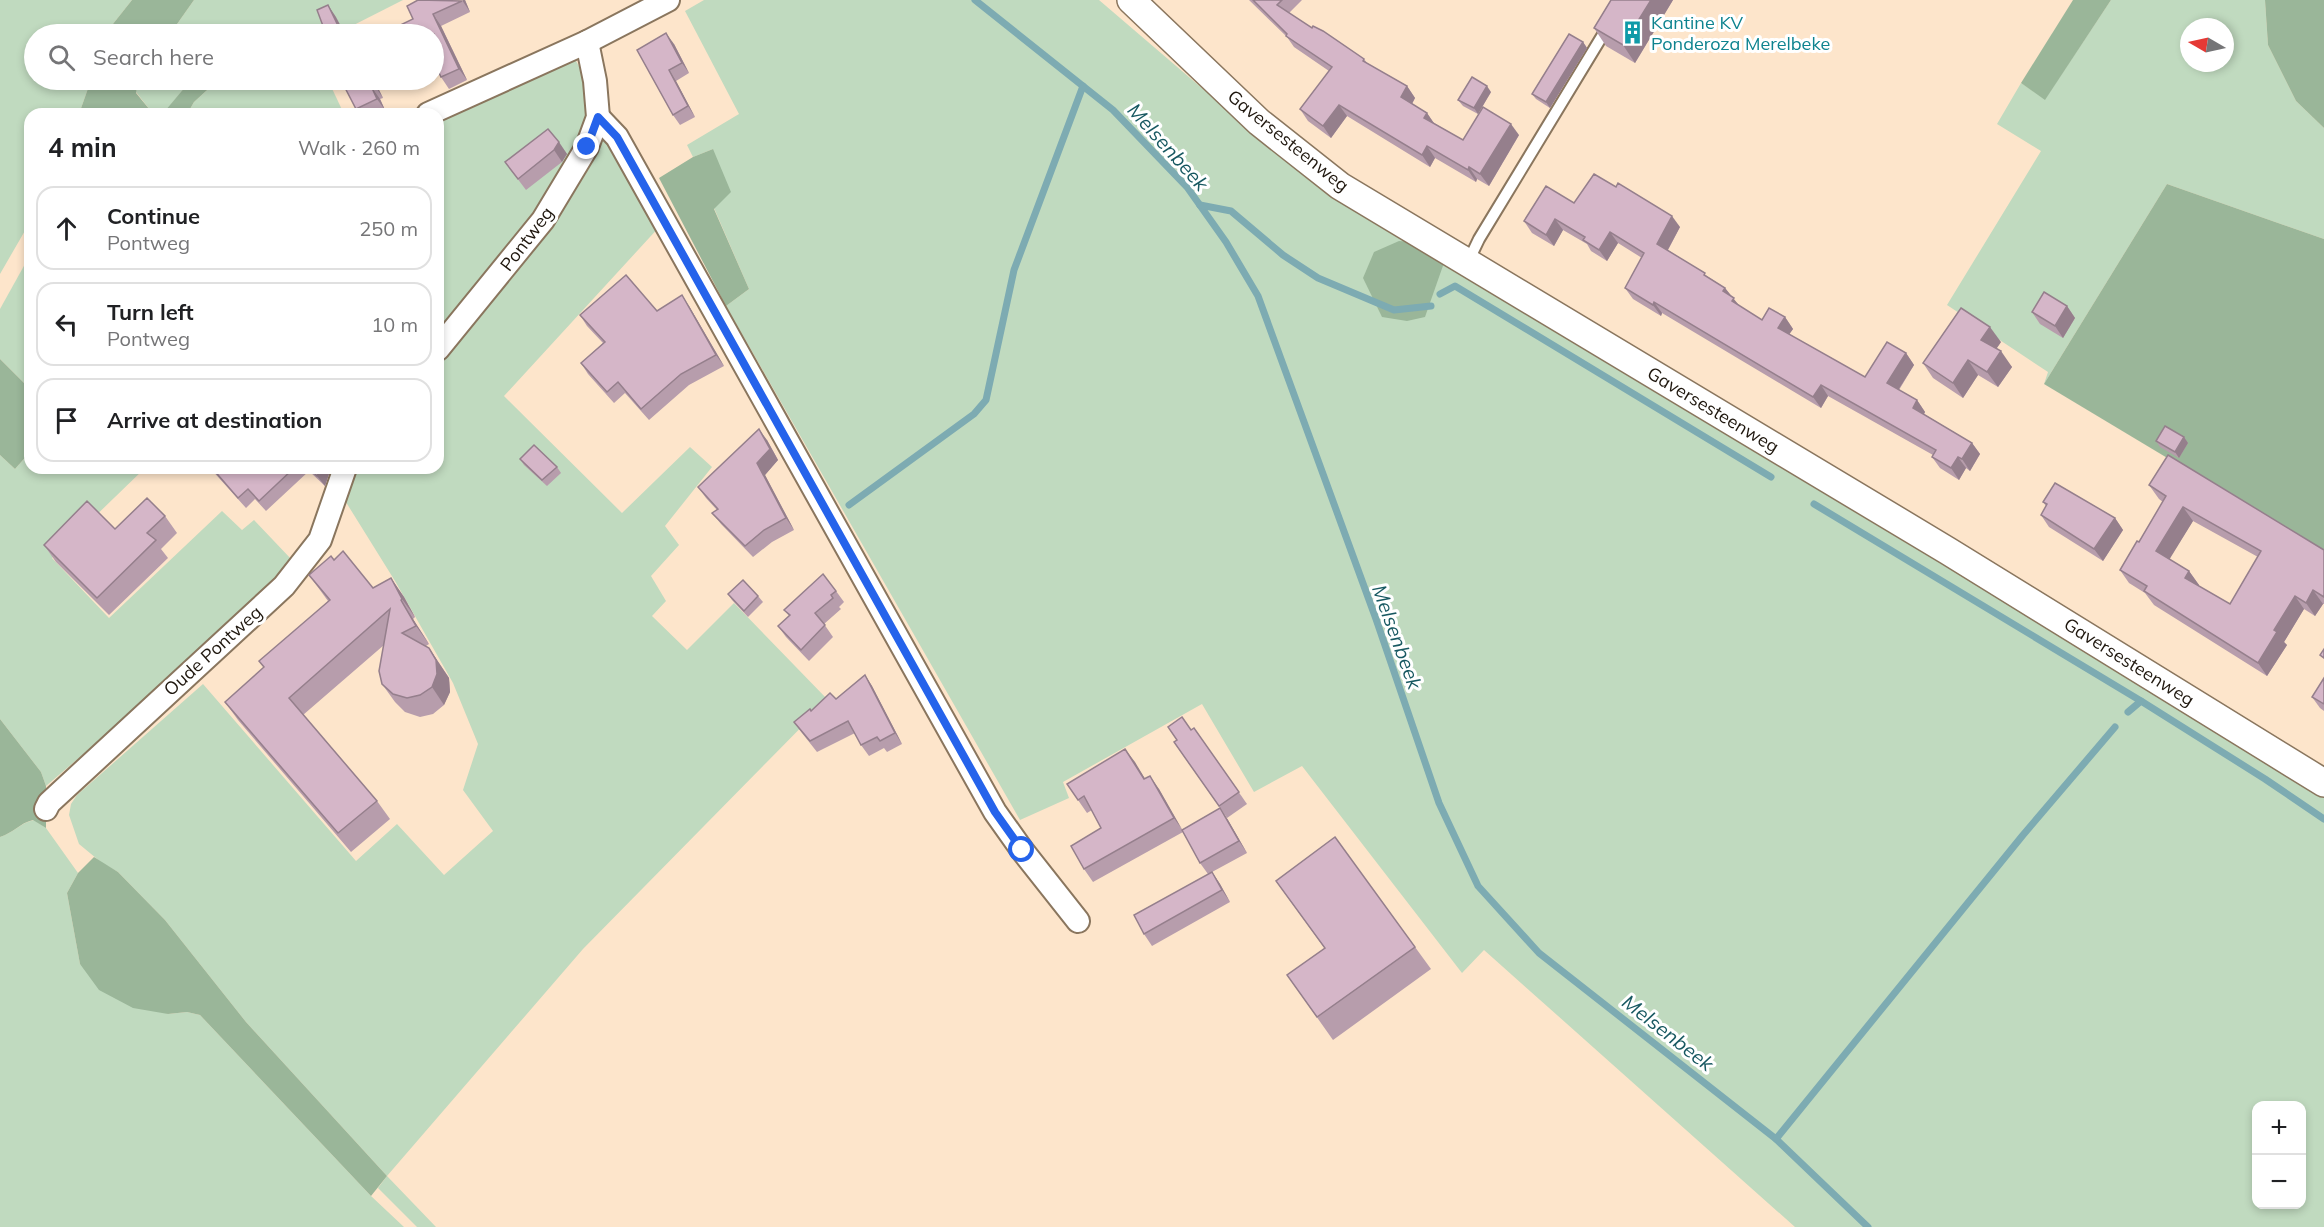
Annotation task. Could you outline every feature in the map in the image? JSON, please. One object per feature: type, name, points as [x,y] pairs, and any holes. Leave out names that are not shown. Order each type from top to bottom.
[{"type":"street","points":[[441,108],[587,42],[668,0]]},
{"type":"street","name":"Gaversesteenweg","points":[[1131,0],[1228,94],[1340,186],[1948,550],[2324,783]]},
{"type":"street","name":"Pontweg","points":[[444,342],[543,220],[587,147],[598,117],[587,42]]},
{"type":"street","points":[[598,117],[617,137],[995,812],[1078,921]]},
{"type":"street","name":"Oude Pontweg","points":[[46,809],[49,803],[284,586],[320,540],[343,474]]},
{"type":"lane","points":[[1468,263],[1479,239],[1613,20]]},
{"type":"green space","points":[[0,0],[132,0],[113,24],[24,24],[24,90],[87,90],[81,108],[24,108],[24,232],[0,274]]},
{"type":"green space","points":[[132,0],[194,0],[177,24],[113,24]]},
{"type":"green space","points":[[194,0],[403,0],[356,24],[177,24]]},
{"type":"green space","points":[[704,0],[1099,0],[1252,131],[1445,260],[2324,794],[2324,1227],[1795,1227],[1484,950],[1462,973],[1302,766],[1254,792],[1202,704],[1063,782],[1069,798],[1020,820],[726,306],[749,289],[714,208],[713,149],[693,157],[687,145],[739,114],[685,11]]},
{"type":"green space","points":[[2073,0],[2111,0],[2045,100],[2021,83]]},
{"type":"green space","points":[[2111,0],[2265,0],[2268,45],[2296,101],[2324,128],[2324,239],[2167,184],[2044,384],[2048,372],[1947,305],[2041,151],[1997,124],[2021,83],[2045,99]]},
{"type":"green space","points":[[2265,0],[2324,0],[2324,128],[2296,101],[2268,45]]},
{"type":"green space","points":[[564,59],[576,61],[583,73],[589,120],[552,193],[444,329],[444,116]]},
{"type":"green space","points":[[87,90],[136,90],[136,93],[148,108],[81,108]]},
{"type":"green space","points":[[136,90],[183,90],[168,108],[148,108]]},
{"type":"green space","points":[[183,90],[207,90],[190,108],[168,108]]},
{"type":"green space","points":[[207,90],[333,90],[341,108],[190,108]]},
{"type":"green space","points":[[608,137],[661,225],[504,396],[622,513],[690,447],[712,467],[665,526],[679,545],[651,576],[666,601],[652,616],[687,650],[734,603],[828,700],[583,949],[387,1176],[246,1022],[165,920],[118,872],[102,863],[79,844],[69,815],[71,804],[77,795],[203,684],[356,861],[397,824],[444,875],[493,831],[463,790],[478,744],[453,683],[395,581],[344,499],[354,474],[444,474],[444,358],[558,219],[591,165],[601,142]]},
{"type":"green space","points":[[713,149],[731,192],[714,209],[749,289],[726,306],[659,178],[693,157]]},
{"type":"green space","points":[[2167,184],[2324,239],[2324,552],[2044,384]]},
{"type":"green space","points":[[1399,241],[1414,242],[1445,260],[1425,317],[1407,321],[1382,317],[1363,278],[1374,252]]},
{"type":"green space","points":[[24,266],[24,383],[0,359],[0,309]]},
{"type":"green space","points":[[0,359],[24,383],[24,459],[15,469],[0,455]]},
{"type":"green space","points":[[0,455],[15,469],[24,459],[24,474],[139,474],[52,558],[109,618],[222,511],[242,530],[254,520],[292,560],[291,567],[162,687],[46,786],[41,772],[0,719]]},
{"type":"green space","points":[[0,719],[41,772],[46,786],[46,828],[33,820],[0,837]]},
{"type":"green space","points":[[34,820],[46,828],[78,873],[67,893],[80,964],[168,1014],[187,1012],[200,1015],[371,1196],[404,1227],[0,1227],[0,837]]},
{"type":"green space","points":[[94,857],[118,872],[165,920],[246,1022],[387,1176],[371,1196],[200,1015],[187,1012],[168,1014],[133,1008],[99,990],[80,964],[67,893],[78,873]]},
{"type":"green space","points":[[387,1176],[436,1227],[417,1227],[378,1188]]},
{"type":"building","points":[[418,0],[462,1],[433,14],[438,24],[402,24],[413,19],[407,6]]},
{"type":"building","points":[[1253,0],[1282,0],[1277,5],[1312,28],[1313,26],[1323,31],[1364,59],[1363,61],[1407,86],[1401,97],[1427,113],[1424,118],[1463,140],[1483,107],[1511,124],[1480,174],[1469,167],[1468,170],[1427,146],[1422,155],[1339,105],[1323,126],[1300,109],[1332,67],[1286,36],[1287,34]]},
{"type":"building","points":[[1611,0],[1651,0],[1623,45],[1594,28]]},
{"type":"building","points":[[328,5],[337,24],[322,24],[317,10]]},
{"type":"building","points":[[666,33],[682,63],[669,70],[688,106],[673,115],[637,50]]},
{"type":"building","points":[[1569,34],[1583,42],[1546,102],[1532,94]]},
{"type":"building","points":[[444,37],[459,69],[444,76]]},
{"type":"building","points":[[1472,77],[1487,86],[1474,108],[1458,100]]},
{"type":"building","points":[[346,90],[373,90],[377,99],[355,108]]},
{"type":"building","points":[[548,129],[559,142],[554,150],[518,179],[505,162]]},
{"type":"building","points":[[1594,174],[1616,187],[1618,183],[1672,216],[1657,244],[1705,273],[1704,275],[1725,288],[1723,291],[1734,298],[1732,301],[1762,320],[1769,308],[1785,317],[1778,328],[1865,377],[1887,342],[1906,353],[1887,383],[1917,400],[1913,408],[1972,443],[1962,459],[1958,457],[1951,468],[1932,457],[1936,450],[1821,385],[1813,397],[1654,302],[1653,305],[1625,288],[1644,253],[1610,232],[1599,250],[1583,240],[1585,237],[1555,219],[1546,235],[1524,221],[1546,186],[1574,203]]},
{"type":"building","points":[[626,275],[657,311],[682,295],[716,355],[681,374],[641,409],[618,382],[607,392],[581,363],[605,342],[580,315]]},
{"type":"building","points":[[2044,292],[2067,306],[2055,326],[2032,312]]},
{"type":"building","points":[[1961,308],[1990,327],[1981,340],[2001,351],[1987,372],[1968,360],[1953,383],[1923,363]]},
{"type":"building","points":[[2165,426],[2184,437],[2175,452],[2156,441]]},
{"type":"building","points":[[759,429],[770,449],[757,463],[786,518],[764,530],[745,546],[712,513],[718,509],[698,487]]},
{"type":"building","points":[[534,445],[557,467],[542,480],[520,459]]},
{"type":"building","points":[[2168,455],[2324,550],[2324,597],[2313,590],[2306,603],[2295,596],[2274,630],[2277,632],[2258,663],[2144,591],[2147,586],[2120,570],[2166,496],[2149,485]],"holes":[[[2183,507],[2261,551],[2230,604],[2185,578],[2189,571],[2156,551]]]},
{"type":"building","points":[[217,474],[288,474],[259,501],[248,489],[238,498]]},
{"type":"building","points":[[2055,483],[2115,518],[2094,549],[2041,515],[2047,504],[2043,502]]},
{"type":"building","points":[[147,498],[165,516],[147,533],[156,540],[97,598],[44,545],[87,501],[115,529]]},
{"type":"building","points":[[343,551],[373,588],[391,578],[416,626],[402,633],[429,648],[436,660],[437,674],[432,687],[420,695],[407,698],[393,694],[382,684],[379,671],[390,609],[289,698],[377,801],[338,833],[225,702],[264,667],[259,661],[330,600],[309,575],[331,556],[334,560]]},
{"type":"building","points":[[823,574],[836,591],[831,595],[833,598],[815,613],[825,625],[801,650],[778,626],[790,615],[784,610]]},
{"type":"building","points":[[743,580],[758,596],[744,611],[728,594]]},
{"type":"building","points":[[865,675],[895,733],[880,741],[877,737],[861,745],[848,721],[810,741],[794,722],[810,709],[811,711],[830,693],[836,699]]},
{"type":"building","points":[[2324,678],[2324,704],[2312,697]]},
{"type":"building","points":[[1182,717],[1191,730],[1194,728],[1239,792],[1219,806],[1174,742],[1177,740],[1168,727]]},
{"type":"building","points":[[1125,749],[1144,779],[1150,776],[1174,818],[1084,869],[1071,846],[1101,828],[1084,796],[1078,800],[1067,784]]},
{"type":"building","points":[[1220,808],[1239,841],[1200,863],[1182,830]]},
{"type":"building","points":[[1335,837],[1415,947],[1317,1017],[1287,975],[1325,948],[1276,881]]},
{"type":"building","points":[[1212,872],[1222,890],[1144,934],[1134,915]]},
{"type":"waterway","name":"Melsenbeek","points":[[975,0],[1113,110],[1187,187],[1226,242],[1258,296],[1376,619],[1439,803],[1478,886],[1539,953],[1776,1139],[1868,1227]]},
{"type":"waterway","points":[[849,505],[974,414],[986,400],[1014,270],[1083,86]]},
{"type":"waterway","points":[[1200,205],[1231,211],[1283,255],[1318,278],[1394,310],[1431,306]]},
{"type":"waterway","points":[[1440,294],[1455,286],[1771,477]]},
{"type":"waterway","points":[[1814,504],[2141,701]]},
{"type":"waterway","points":[[2128,712],[2141,701],[2324,819]]},
{"type":"waterway","points":[[1776,1139],[2023,835],[2115,727]]},
{"type":"place","name":"Kantine KV Ponderoza Merelbeke","points":[[1633,33]]},
{"type":"route","points":[[587,147],[598,117],[617,137],[995,812],[1022,850]]}]
